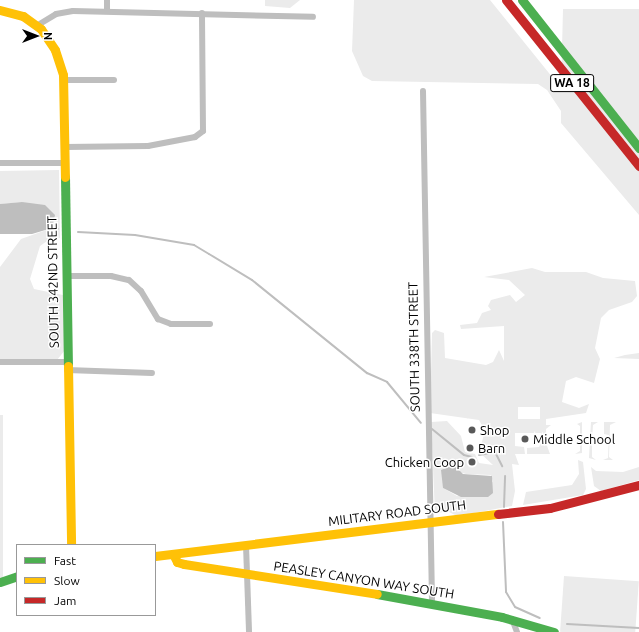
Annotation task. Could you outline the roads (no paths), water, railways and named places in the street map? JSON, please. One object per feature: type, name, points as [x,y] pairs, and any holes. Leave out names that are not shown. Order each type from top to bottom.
[{"type":"main road","name":"WA 18","points":[[506,0],[639,166]]},
{"type":"main road","name":"WA 18","points":[[522,0],[639,148]]},
{"type":"main road","points":[[0,10],[18,14],[38,26]]},
{"type":"main road","name":"SOUTH 342ND STREET","points":[[38,26],[55,50],[64,80],[67,366],[71,544]]},
{"type":"main road","name":"MILITARY ROAD SOUTH","points":[[156,556],[572,504],[639,485]]},
{"type":"main road","name":"PEASLEY CANYON WAY SOUTH","points":[[173,554],[180,563],[432,603],[512,619],[554,632]]},
{"type":"main road","points":[[0,582],[16,576]]},
{"type":"street","points":[[107,0],[107,11]]},
{"type":"street","points":[[38,26],[61,12],[107,11],[313,17]]},
{"type":"street","points":[[65,147],[148,146],[196,136],[203,131],[202,13]]},
{"type":"street","points":[[64,80],[114,80]]},
{"type":"street","name":"SOUTH 338TH STREET","points":[[423,91],[429,522],[432,603]]},
{"type":"street","points":[[0,163],[64,163]]},
{"type":"street","points":[[67,276],[120,277],[129,280],[141,291],[153,314],[164,323],[210,324]]},
{"type":"street","points":[[0,362],[152,373]]},
{"type":"street","points":[[246,545],[249,632]]},
{"type":"street","points":[[512,619],[517,632]]},
{"type":"waterway","points":[[52,228],[58,229]]},
{"type":"waterway","points":[[78,232],[135,235],[194,245],[252,280],[367,373],[387,382],[421,423]]},
{"type":"waterway","points":[[432,429],[464,455],[472,457]]},
{"type":"waterway","points":[[479,455],[495,452],[502,466]]},
{"type":"waterway","points":[[504,507],[505,476]]},
{"type":"waterway","points":[[503,522],[506,592],[515,607],[540,618]]},
{"type":"waterway","points":[[567,624],[639,628]]},
{"type":"place","name":"Shop","points":[[472,430]]},
{"type":"place","name":"Middle School","points":[[525,439]]},
{"type":"place","name":"Barn","points":[[470,448]]},
{"type":"place","name":"Chicken Coop","points":[[472,462]]}]
